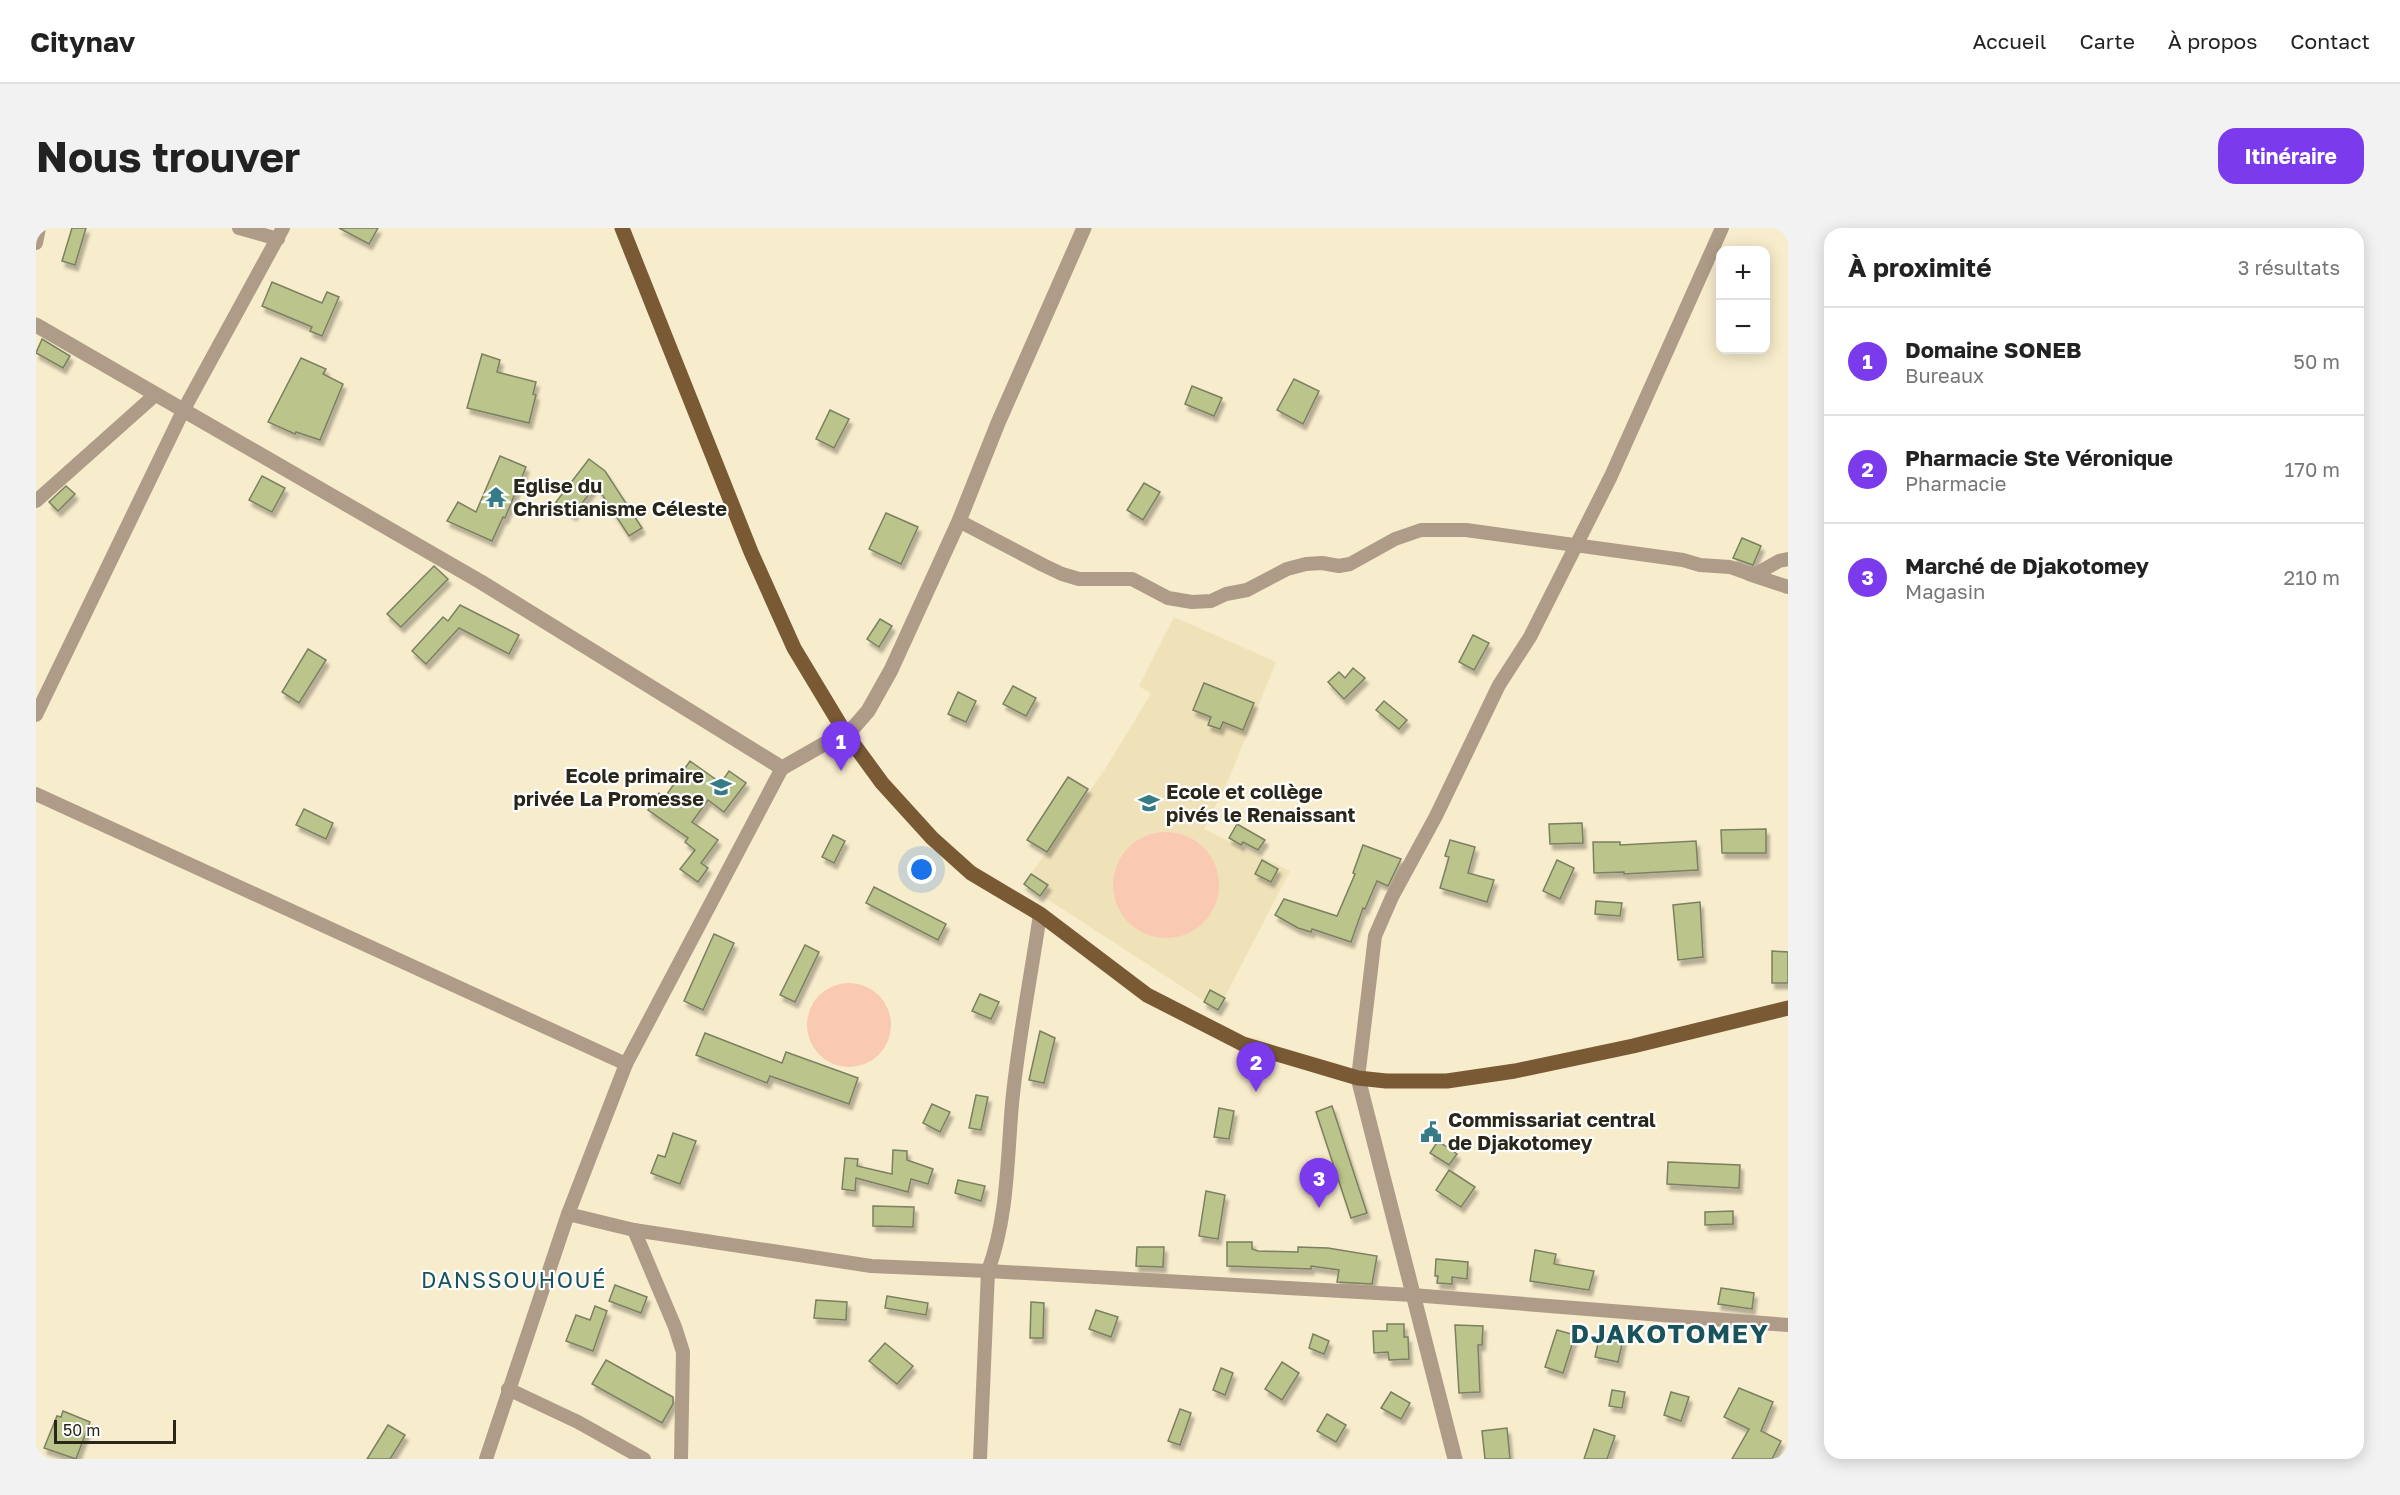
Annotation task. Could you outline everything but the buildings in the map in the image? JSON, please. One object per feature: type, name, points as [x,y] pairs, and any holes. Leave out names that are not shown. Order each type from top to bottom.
[{"type":"main road","points":[[622,228],[751,552],[794,648],[844,731],[882,783],[932,838],[971,873],[1040,914],[1147,995],[1184,1016],[1243,1044],[1358,1078],[1386,1081],[1448,1080],[1515,1071],[1633,1046],[1788,1008]]},
{"type":"street","points":[[36,243],[39,228]]},
{"type":"street","points":[[36,714],[183,411],[280,233],[239,228]]},
{"type":"street","points":[[486,1459],[568,1214],[626,1064],[782,768],[854,727],[868,711],[891,670],[959,521],[1003,412],[1084,228]]},
{"type":"street","points":[[1455,1459],[1358,1078],[1375,936],[1392,897],[1436,816],[1499,685],[1530,637],[1611,476],[1722,228]]},
{"type":"street","points":[[36,325],[481,582],[782,768]]},
{"type":"street","points":[[36,501],[155,395]]},
{"type":"street","points":[[959,521],[1062,574],[1079,579],[1132,579],[1168,598],[1192,602],[1211,601],[1226,594],[1247,590],[1287,569],[1306,564],[1322,563],[1339,566],[1350,564],[1395,539],[1421,530],[1466,530],[1683,560],[1700,565],[1730,567],[1788,587]]},
{"type":"street","points":[[1747,573],[1756,574],[1779,561],[1788,559]]},
{"type":"street","points":[[36,794],[626,1064]]},
{"type":"street","points":[[980,1459],[988,1270],[999,1243],[1004,1211],[1012,1102],[1040,914]]},
{"type":"street","points":[[568,1214],[634,1230],[871,1266],[988,1270],[1412,1295],[1788,1325]]},
{"type":"street","points":[[634,1230],[683,1352],[681,1459]]},
{"type":"street","points":[[508,1389],[579,1422],[644,1459]]},
{"type":"shaded area","name":"Ecole et collège pivés le Renaissant","points":[[1174,617],[1276,662],[1230,776],[1204,829],[1290,871],[1218,1010],[1024,884],[1105,769],[1151,694],[1139,686]]},
{"type":"shaded area","points":[[1166,832],[1186,836],[1203,848],[1215,865],[1219,885],[1215,905],[1203,922],[1186,934],[1166,938],[1146,934],[1129,922],[1117,905],[1113,885],[1117,865],[1129,848],[1146,836]]},
{"type":"shaded area","points":[[841,983],[857,983],[873,990],[884,1001],[891,1017],[888,1041],[879,1055],[857,1067],[841,1067],[825,1060],[814,1049],[807,1033],[807,1017],[814,1001],[825,990]]},
{"type":"place","name":"Eglise du Christianisme Céleste","points":[[496,497]]},
{"type":"place","name":"Domaine SONEB","points":[[841,771]]},
{"type":"place","name":"Ecole primaire privée La Promesse","points":[[721,787]]},
{"type":"place","name":"Ecole et collège pivés le Renaissant","points":[[1149,803]]},
{"type":"place","name":"Pharmacie Ste Véronique","points":[[1256,1092]]},
{"type":"place","name":"Commissariat central de Djakotomey","points":[[1431,1132]]},
{"type":"place","name":"Marché de Djakotomey","points":[[1319,1208]]},
{"type":"district","name":"DANSSOUHOUÉ","points":[[514,1280]]},
{"type":"district","name":"DJAKOTOMEY","points":[[1670,1334]]}]
